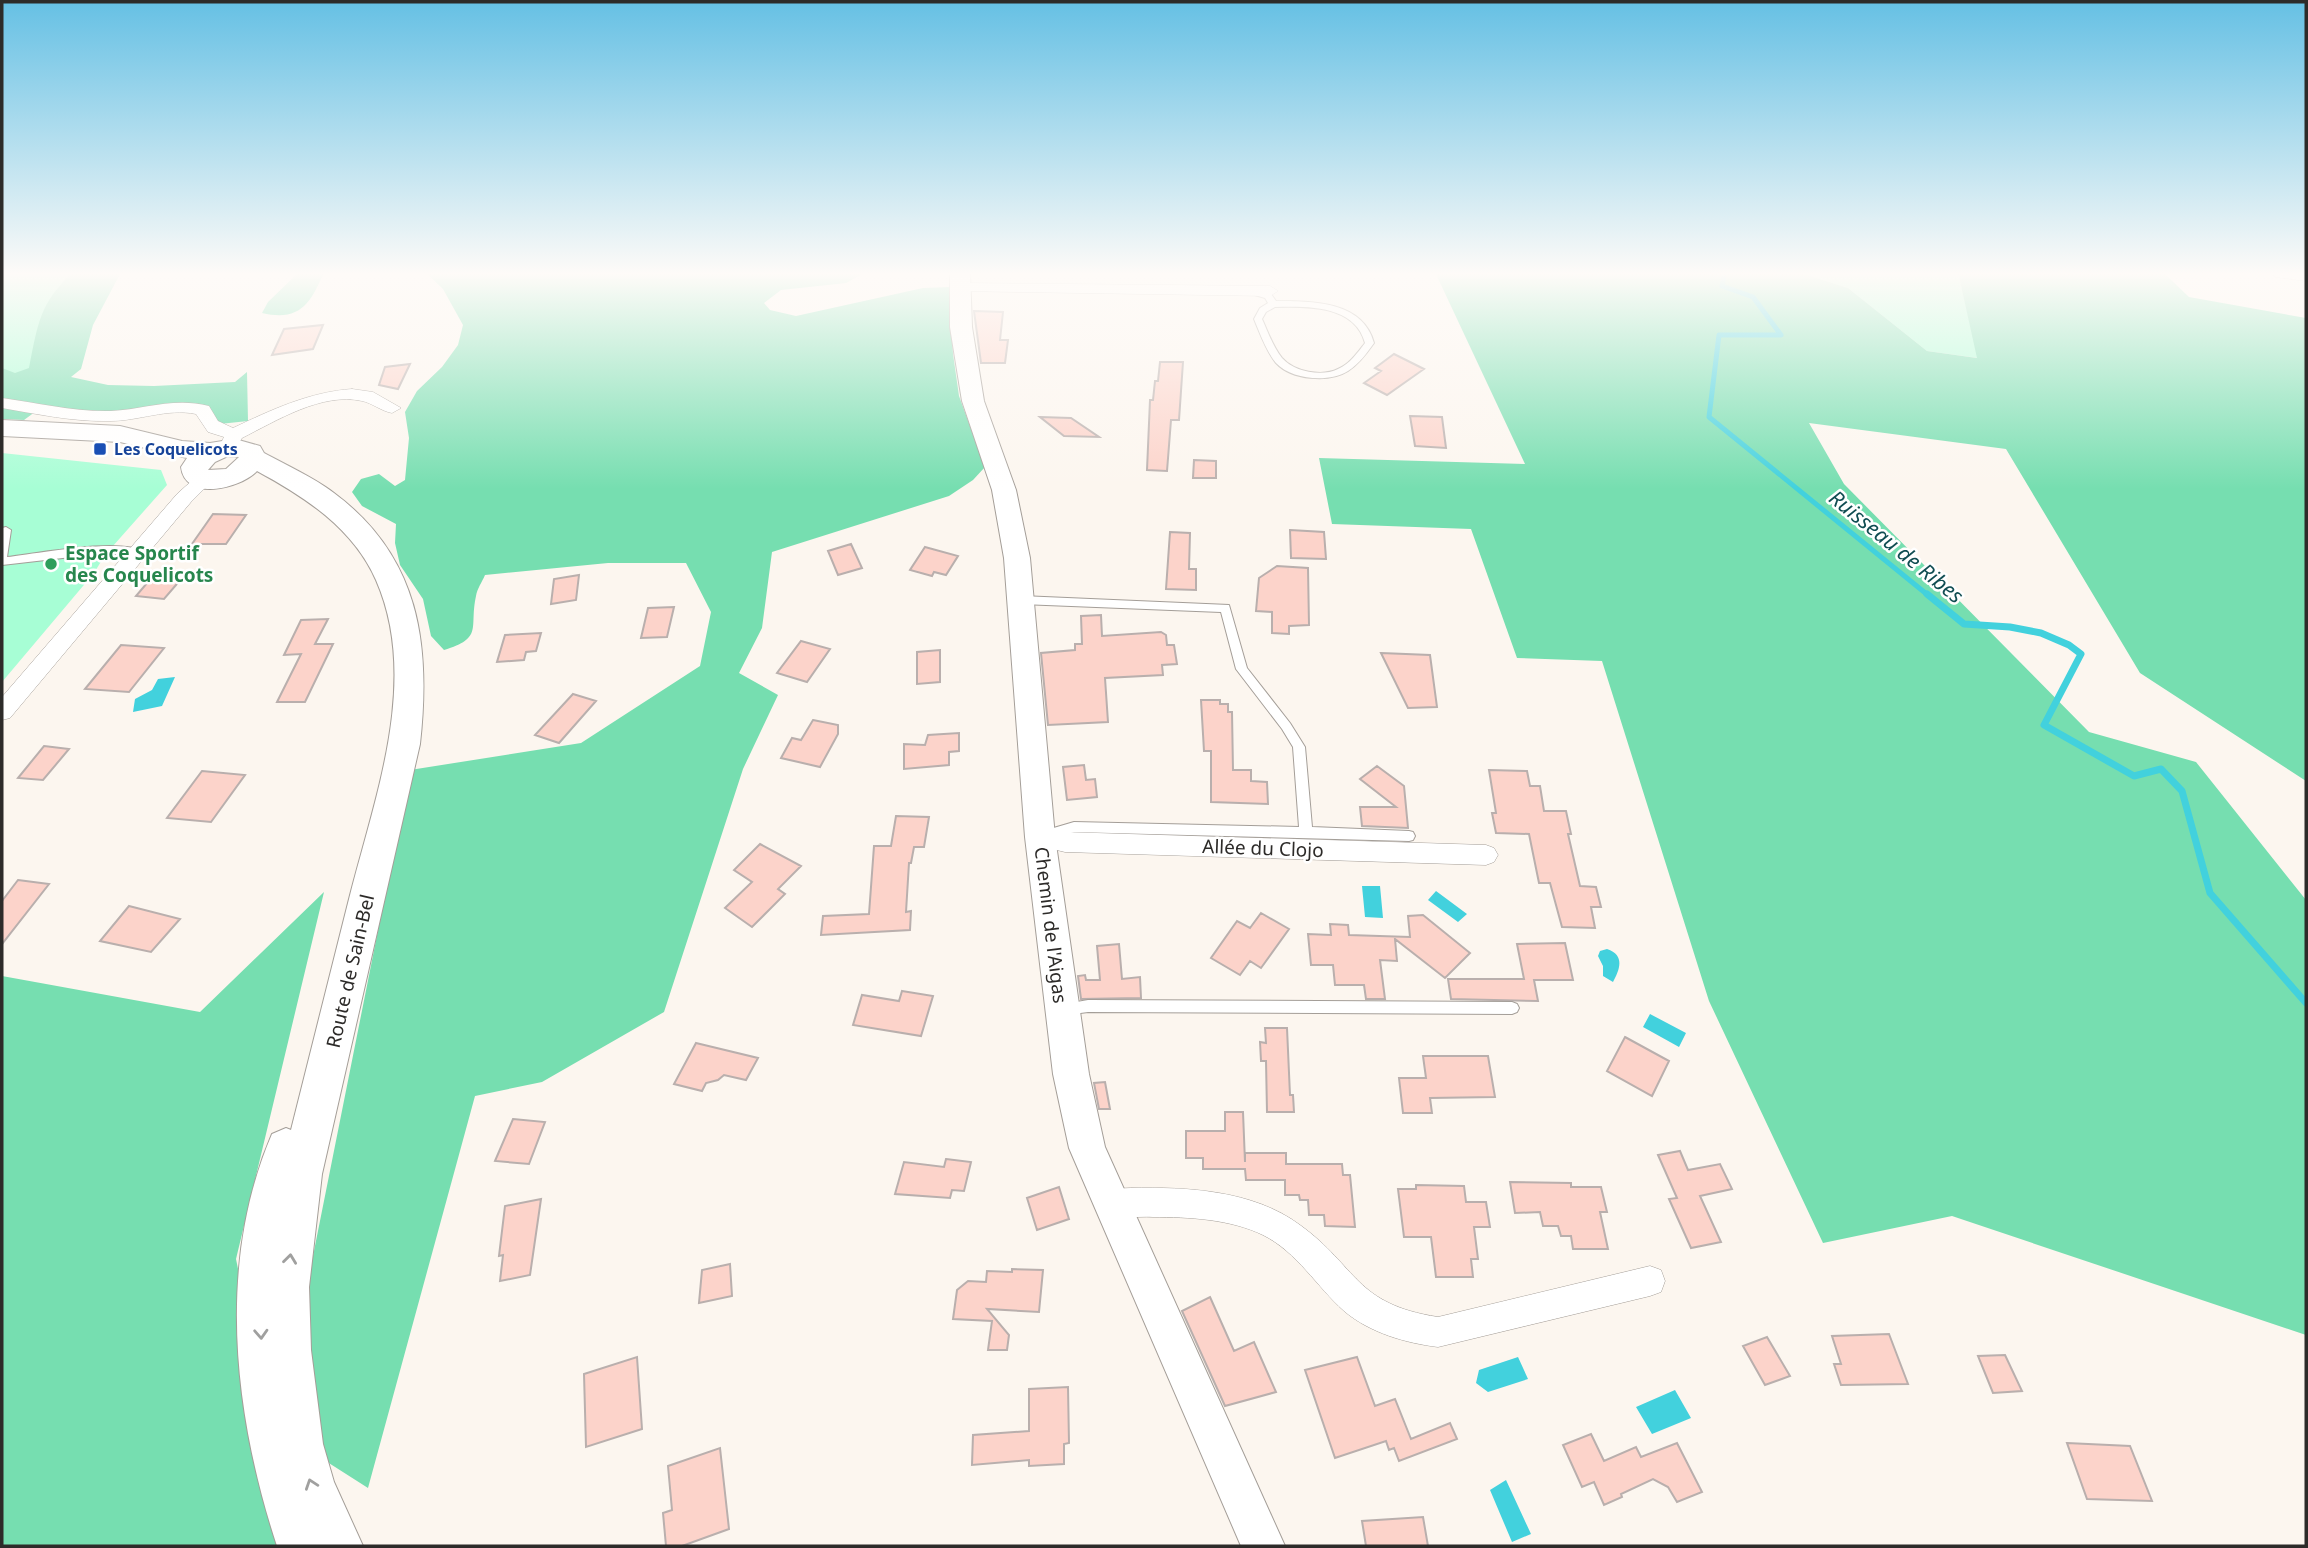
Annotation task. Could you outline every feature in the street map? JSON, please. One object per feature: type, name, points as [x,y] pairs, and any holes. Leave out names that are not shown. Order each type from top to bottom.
[{"type":"main road","name":"Route de Sain-Bel","points":[[2,428],[120,434],[156,440],[179,449],[223,459],[286,491],[325,518],[350,545],[384,609],[394,654],[388,739],[263,1246],[260,1304],[272,1446],[285,1499],[302,1546]]},
{"type":"main road","name":"Route de Sain-Bel","points":[[2,436],[121,443],[276,469],[326,501],[349,520],[384,565],[402,606],[409,656],[410,700],[404,744],[301,1174],[287,1287],[288,1350],[299,1444],[311,1487],[338,1546]]},
{"type":"street","name":"Chemin de l'Aigas","points":[[964,344],[973,401],[1004,490],[1017,558],[1040,836],[1071,1074],[1087,1148],[1263,1546]]},
{"type":"street","points":[[2,712],[184,498],[223,459],[313,401],[345,395],[366,396],[392,408]]},
{"type":"street","points":[[2,403],[112,416],[192,406],[203,410],[215,430],[223,459]]},
{"type":"street","name":"Allée du Clojo","points":[[1040,836],[1065,842],[1486,855]]},
{"type":"street","points":[[1111,1203],[1152,1201],[1218,1207],[1270,1223],[1318,1259],[1348,1295],[1378,1315],[1411,1329],[1438,1332],[1650,1281]]},
{"type":"lane","points":[[1270,344],[1278,360],[1288,367],[1317,375],[1334,374],[1347,369],[1369,344]]},
{"type":"lane","points":[[6,530],[2,559],[106,549],[137,552]]},
{"type":"lane","points":[[1021,600],[1225,608],[1242,669],[1299,747],[1307,832]]},
{"type":"lane","points":[[1040,836],[1074,827],[1409,836]]},
{"type":"lane","points":[[1062,1010],[1088,1006],[1512,1008]]},
{"type":"green space","points":[[2,344],[60,344],[47,373],[2,385]]},
{"type":"green space","points":[[34,344],[88,344],[81,369],[71,377],[108,385],[154,386],[235,382],[247,372],[248,421],[210,425],[203,410],[112,416],[39,409],[24,420],[2,419],[2,368],[15,373],[29,368]]},
{"type":"green space","points":[[952,344],[959,396],[985,467],[973,480],[949,496],[772,552],[762,628],[739,673],[778,695],[743,769],[664,1012],[542,1082],[475,1096],[368,1488],[299,1444],[311,1266],[410,770],[581,743],[700,666],[711,612],[686,563],[608,563],[485,575],[477,593],[470,636],[457,646],[444,650],[431,636],[423,599],[400,565],[395,543],[396,524],[362,506],[352,492],[361,479],[379,474],[395,486],[405,480],[409,438],[405,412],[417,391],[442,367],[458,345]]},
{"type":"green space","points":[[1469,344],[1919,344],[1927,351],[1977,358],[1974,344],[2306,344],[2306,781],[2140,673],[2006,449],[1809,423],[1844,484],[2089,732],[2196,762],[2306,900],[2306,1335],[1952,1216],[1823,1243],[1709,1001],[1602,661],[1517,658],[1471,529],[1332,524],[1319,458],[1525,464]]},
{"type":"green space","points":[[1919,344],[1975,344],[1978,358],[1927,351]]},
{"type":"green space","name":"Espace Sportif des Coquelicots","points":[[2,453],[161,470],[167,485],[105,555],[94,573],[2,682]]},
{"type":"green space","points":[[324,892],[236,1259],[285,1499],[309,1546],[2,1546],[2,976],[200,1012]]},
{"type":"water","points":[[175,677],[162,706],[133,712],[135,699],[152,690],[158,679]]},
{"type":"water","points":[[1362,886],[1380,886],[1383,918],[1365,917]]},
{"type":"water","points":[[1436,891],[1467,914],[1458,922],[1428,900]]},
{"type":"water","points":[[1607,949],[1619,959],[1619,968],[1613,982],[1603,976],[1603,966],[1598,956],[1600,951]]},
{"type":"water","points":[[1650,1014],[1686,1033],[1679,1047],[1643,1027]]},
{"type":"water","points":[[1518,1357],[1528,1379],[1488,1392],[1476,1383],[1479,1370]]},
{"type":"water","points":[[1675,1390],[1691,1418],[1652,1434],[1636,1407]]},
{"type":"water","points":[[1506,1480],[1531,1534],[1512,1542],[1490,1490]]},
{"type":"building","points":[[277,344],[315,344],[313,349],[272,355]]},
{"type":"building","points":[[978,344],[1007,344],[1005,363],[981,363]]},
{"type":"building","points":[[1394,354],[1424,369],[1387,395],[1364,383],[1381,371],[1375,368]]},
{"type":"building","points":[[1160,362],[1183,362],[1179,420],[1171,420],[1167,471],[1147,470],[1150,400],[1153,400],[1155,381],[1158,381]]},
{"type":"building","points":[[410,364],[398,389],[379,385],[385,367]]},
{"type":"building","points":[[1410,416],[1442,417],[1446,448],[1415,446]]},
{"type":"building","points":[[1040,417],[1071,418],[1099,437],[1064,436]]},
{"type":"building","points":[[1194,460],[1216,461],[1216,478],[1193,478]]},
{"type":"building","points":[[213,514],[246,515],[226,544],[192,544]]},
{"type":"building","points":[[1290,530],[1324,532],[1326,559],[1291,558]]},
{"type":"building","points":[[1170,532],[1190,533],[1189,569],[1196,569],[1196,590],[1166,589]]},
{"type":"building","points":[[851,544],[862,568],[838,575],[828,551]]},
{"type":"building","points":[[925,547],[958,556],[946,575],[934,572],[932,576],[910,570]]},
{"type":"building","points":[[1277,566],[1308,568],[1309,625],[1289,626],[1289,634],[1272,633],[1272,612],[1256,611],[1259,578]]},
{"type":"building","points":[[579,575],[576,600],[551,604],[554,579]]},
{"type":"building","points":[[153,576],[182,578],[164,599],[136,596]]},
{"type":"building","points":[[674,607],[667,637],[641,638],[648,608]]},
{"type":"building","points":[[1101,615],[1102,636],[1161,632],[1166,635],[1167,645],[1174,645],[1177,664],[1162,665],[1163,675],[1105,678],[1108,722],[1048,725],[1041,653],[1075,650],[1075,644],[1082,644],[1081,616]]},
{"type":"building","points":[[328,619],[315,644],[333,644],[305,702],[277,702],[301,654],[284,655],[301,620]]},
{"type":"building","points":[[541,633],[536,651],[526,652],[524,660],[497,662],[505,635]]},
{"type":"building","points":[[801,641],[830,649],[807,682],[777,673]]},
{"type":"building","points":[[121,645],[164,648],[129,692],[85,689]]},
{"type":"building","points":[[940,650],[940,682],[917,684],[917,652]]},
{"type":"building","points":[[1381,653],[1430,655],[1437,707],[1408,708]]},
{"type":"building","points":[[573,694],[596,701],[559,743],[535,735]]},
{"type":"building","points":[[1201,700],[1220,700],[1220,704],[1228,704],[1228,712],[1232,712],[1233,770],[1251,770],[1251,781],[1267,782],[1268,804],[1211,802],[1211,751],[1204,751]]},
{"type":"building","points":[[813,720],[838,725],[838,734],[820,767],[781,758],[792,738],[801,740]]},
{"type":"building","points":[[959,733],[959,751],[949,752],[949,765],[904,769],[904,744],[925,745],[928,735]]},
{"type":"building","points":[[44,746],[69,749],[43,780],[18,778]]},
{"type":"building","points":[[1084,765],[1086,780],[1095,779],[1097,797],[1067,800],[1063,767]]},
{"type":"building","points":[[1377,766],[1404,786],[1408,828],[1362,826],[1360,807],[1396,807],[1360,779]]},
{"type":"building","points":[[1489,770],[1527,771],[1530,786],[1540,786],[1544,811],[1566,811],[1571,834],[1568,834],[1580,886],[1596,887],[1601,907],[1591,907],[1595,928],[1562,927],[1550,883],[1539,883],[1529,834],[1496,833],[1492,813],[1496,813]]},
{"type":"building","points":[[202,771],[245,775],[211,822],[167,818]]},
{"type":"building","points":[[896,816],[929,817],[924,847],[914,847],[909,863],[906,912],[911,911],[910,930],[821,935],[823,916],[869,914],[874,846],[891,846]]},
{"type":"building","points":[[760,844],[801,866],[778,889],[785,894],[752,927],[725,908],[752,882],[734,870]]},
{"type":"building","points":[[18,880],[49,884],[2,944],[2,901]]},
{"type":"building","points":[[129,906],[180,919],[151,952],[100,941]]},
{"type":"building","points":[[1261,913],[1289,929],[1261,968],[1250,961],[1240,975],[1211,958],[1237,921],[1250,928]]},
{"type":"building","points":[[1423,915],[1470,953],[1445,978],[1395,939],[1397,961],[1380,960],[1385,999],[1366,999],[1364,985],[1335,985],[1333,965],[1311,965],[1308,934],[1331,935],[1330,924],[1348,925],[1349,935],[1410,937],[1408,916]]},
{"type":"building","points":[[1565,943],[1573,980],[1534,980],[1538,1001],[1451,999],[1448,979],[1524,979],[1517,944]]},
{"type":"building","points":[[1119,944],[1122,979],[1140,977],[1141,998],[1081,999],[1078,976],[1085,975],[1086,980],[1100,980],[1097,946]]},
{"type":"building","points":[[902,991],[933,996],[921,1036],[853,1025],[862,995],[899,1001]]},
{"type":"building","points":[[1265,1028],[1287,1028],[1290,1095],[1293,1095],[1294,1112],[1267,1112],[1266,1061],[1261,1061],[1260,1042],[1266,1043]]},
{"type":"building","points":[[1625,1037],[1669,1061],[1652,1096],[1607,1071]]},
{"type":"building","points":[[696,1043],[758,1058],[746,1080],[724,1075],[718,1080],[706,1083],[702,1091],[674,1084]]},
{"type":"building","points":[[1423,1056],[1488,1056],[1495,1097],[1430,1098],[1432,1113],[1403,1113],[1399,1078],[1426,1078]]},
{"type":"building","points":[[1105,1082],[1110,1109],[1099,1109],[1094,1083]]},
{"type":"building","points":[[1225,1112],[1243,1112],[1245,1162],[1245,1153],[1286,1153],[1286,1164],[1342,1164],[1343,1175],[1350,1175],[1355,1227],[1325,1226],[1324,1215],[1309,1215],[1308,1200],[1300,1200],[1299,1195],[1285,1195],[1285,1180],[1246,1180],[1245,1169],[1203,1169],[1203,1158],[1186,1158],[1186,1131],[1225,1131]]},
{"type":"building","points":[[513,1119],[545,1122],[529,1164],[495,1161]]},
{"type":"building","points":[[1680,1151],[1688,1170],[1720,1164],[1732,1189],[1700,1196],[1721,1242],[1691,1248],[1669,1199],[1677,1198],[1658,1155]]},
{"type":"building","points":[[946,1159],[971,1162],[964,1191],[952,1190],[950,1198],[895,1194],[904,1162],[944,1167]]},
{"type":"building","points":[[1510,1182],[1571,1183],[1571,1187],[1601,1187],[1607,1212],[1600,1212],[1608,1249],[1573,1249],[1571,1236],[1561,1236],[1558,1226],[1543,1226],[1540,1212],[1515,1213]]},
{"type":"building","points":[[1416,1185],[1464,1186],[1466,1202],[1486,1202],[1490,1227],[1474,1227],[1478,1259],[1471,1259],[1473,1277],[1436,1277],[1431,1237],[1404,1237],[1398,1189],[1416,1189]]},
{"type":"building","points":[[1059,1187],[1069,1219],[1037,1230],[1027,1198]]},
{"type":"building","points":[[541,1199],[530,1275],[500,1281],[503,1255],[499,1256],[505,1206]]},
{"type":"building","points":[[730,1264],[732,1296],[699,1303],[702,1270]]},
{"type":"building","points":[[1012,1269],[1043,1270],[1039,1312],[987,1309],[1009,1335],[1007,1350],[988,1350],[992,1321],[953,1319],[957,1290],[968,1281],[986,1282],[987,1271],[1012,1272]]},
{"type":"building","points":[[1210,1297],[1234,1351],[1254,1342],[1276,1392],[1225,1406],[1182,1311]]},
{"type":"building","points":[[1889,1334],[1908,1384],[1841,1385],[1834,1364],[1841,1364],[1832,1336]]},
{"type":"building","points":[[1767,1337],[1790,1376],[1765,1385],[1743,1346]]},
{"type":"building","points":[[2005,1355],[2022,1391],[1993,1393],[1978,1356]]},
{"type":"building","points":[[637,1357],[642,1429],[586,1447],[584,1374]]},
{"type":"building","points":[[1357,1357],[1375,1406],[1395,1399],[1411,1439],[1450,1423],[1457,1439],[1399,1461],[1394,1448],[1389,1450],[1386,1441],[1335,1458],[1305,1370]]},
{"type":"building","points":[[1068,1387],[1069,1443],[1064,1444],[1064,1464],[1029,1466],[1029,1460],[972,1465],[973,1435],[1029,1431],[1029,1389]]},
{"type":"building","points":[[1591,1434],[1604,1461],[1636,1447],[1641,1457],[1677,1443],[1702,1492],[1677,1502],[1668,1487],[1653,1479],[1604,1505],[1594,1482],[1582,1487],[1563,1445]]},
{"type":"building","points":[[2067,1443],[2130,1446],[2152,1501],[2087,1499]]},
{"type":"building","points":[[720,1448],[729,1529],[682,1546],[666,1546],[663,1513],[672,1510],[668,1466]]},
{"type":"building","points":[[1423,1517],[1428,1546],[1366,1546],[1362,1521]]},
{"type":"waterway","name":"Ruisseau de Ribes","points":[[1718,344],[1709,417],[1929,596]]},
{"type":"waterway","name":"Ruisseau de Ribes","points":[[1927,594],[1964,624],[2010,627],[2041,633],[2069,645],[2081,654],[2044,725],[2134,776],[2161,769],[2182,791],[2210,893],[2306,1003]]},
{"type":"place","name":"Les Coquelicots","points":[[100,449]]},
{"type":"place","name":"Espace Sportif des Coquelicots","points":[[51,564]]}]
